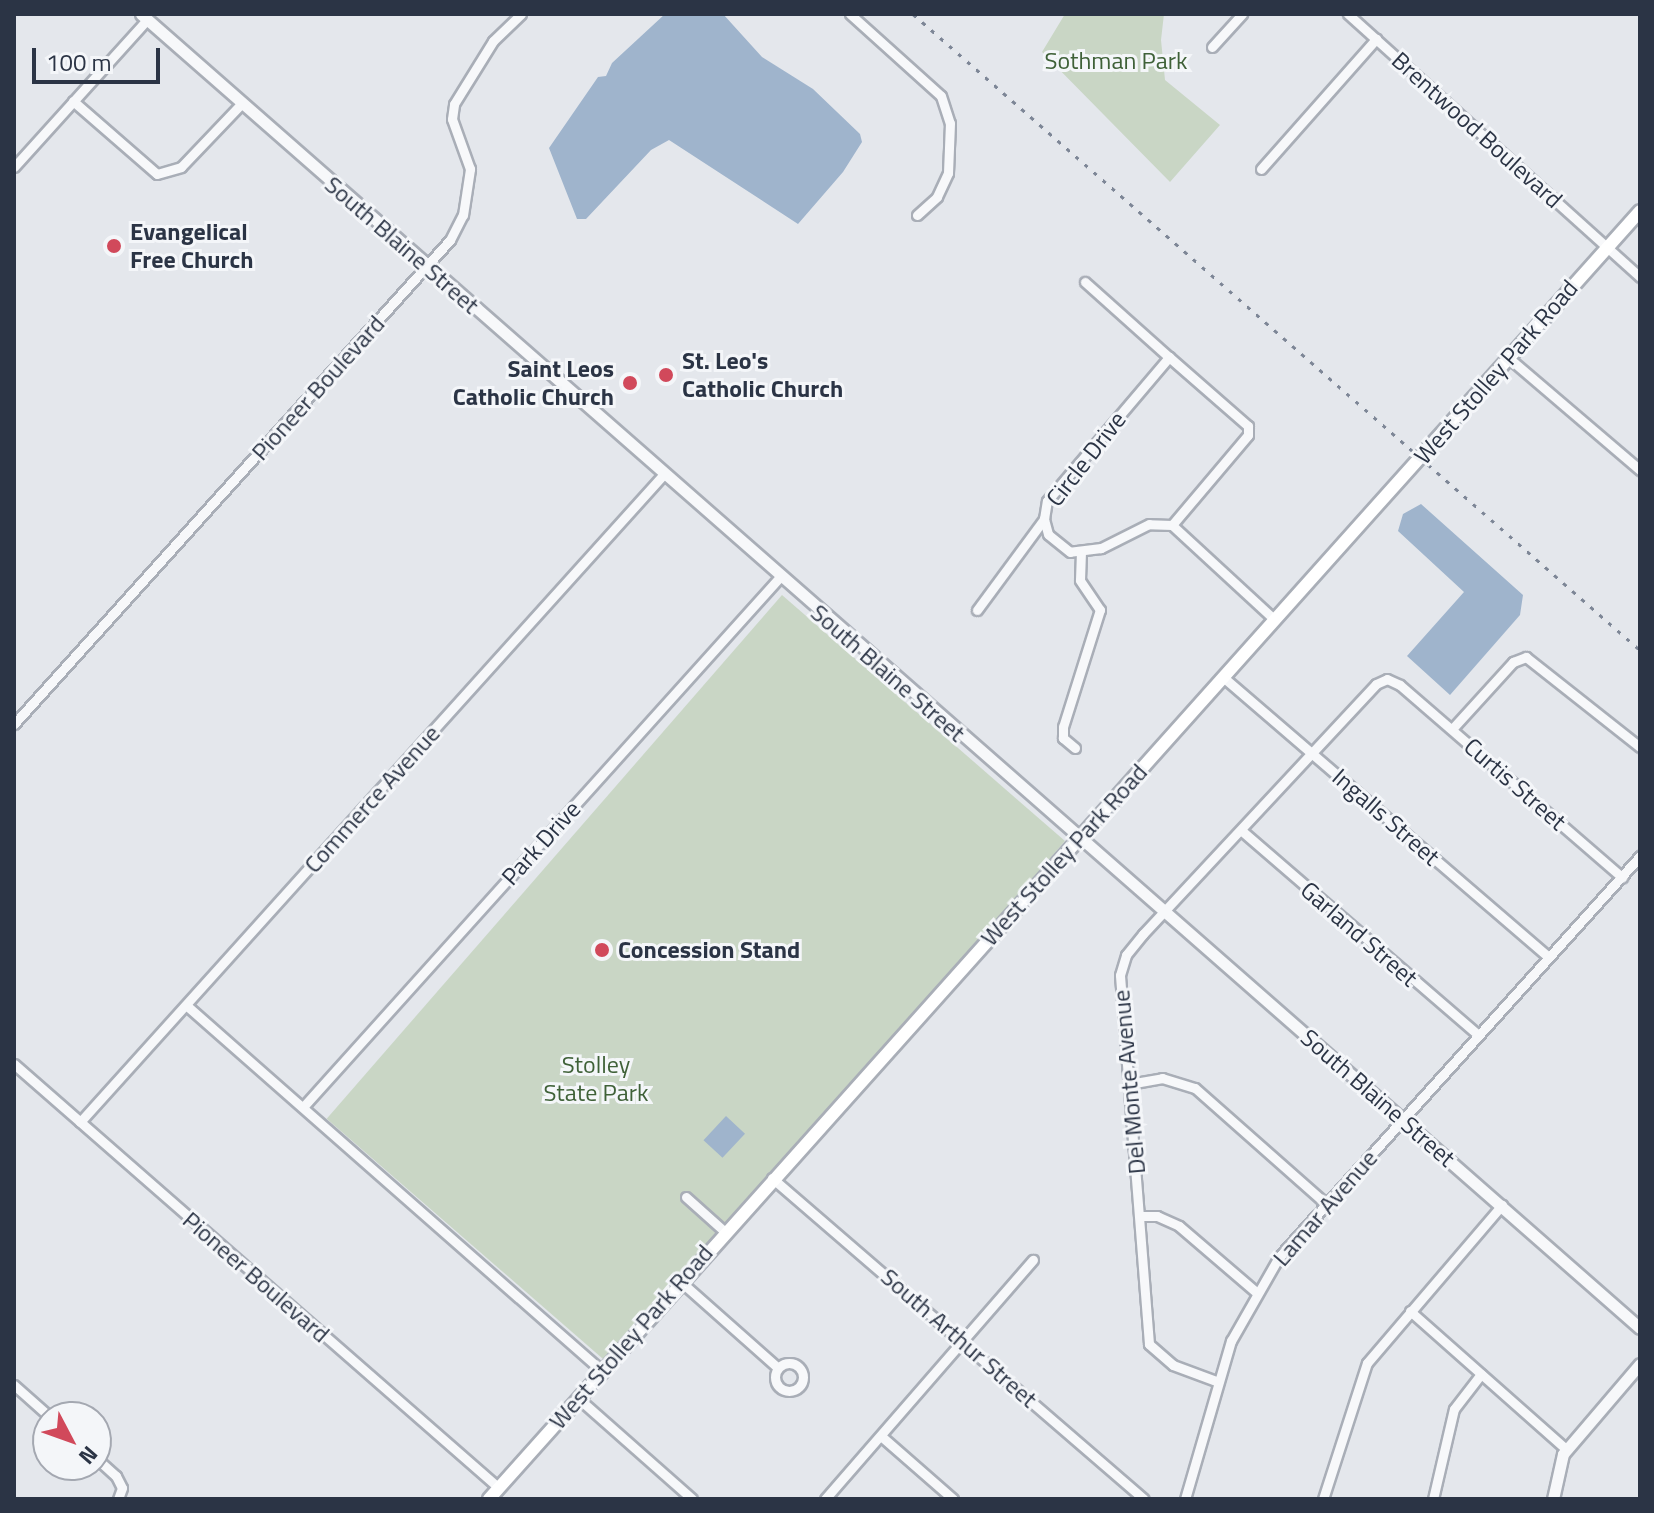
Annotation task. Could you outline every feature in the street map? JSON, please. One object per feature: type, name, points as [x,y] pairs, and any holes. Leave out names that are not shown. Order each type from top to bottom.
[{"type":"main road","name":"West Stolley Park Road","points":[[489,1499],[724,1231],[1640,211]]},
{"type":"street","name":"Pioneer Boulevard","points":[[14,724],[450,240],[468,191],[470,169],[452,119],[454,104],[493,41],[521,14]]},
{"type":"street","points":[[850,14],[941,96],[950,123],[948,173],[937,197],[917,215]]},
{"type":"street","points":[[1212,47],[1242,14]]},
{"type":"street","name":"Brentwood Boulevard","points":[[1348,14],[1640,277]]},
{"type":"street","name":"South Blaine Street","points":[[144,17],[779,578],[1640,1328]]},
{"type":"street","points":[[14,167],[144,17]]},
{"type":"street","points":[[1261,169],[1376,39]]},
{"type":"street","points":[[73,101],[157,174],[181,167],[242,103]]},
{"type":"street","points":[[1085,282],[1248,426],[1248,435],[1172,525]]},
{"type":"street","name":"Circle Drive","points":[[1081,551],[1070,552],[1058,544],[1044,519],[1047,501],[1169,357]]},
{"type":"street","points":[[1510,359],[1640,470]]},
{"type":"street","name":"Commerce Avenue","points":[[80,1122],[663,475]]},
{"type":"street","points":[[977,610],[1044,519]]},
{"type":"street","points":[[1075,748],[1063,738],[1063,727],[1100,610],[1080,580],[1081,551],[1101,548],[1149,524],[1172,525],[1275,620]]},
{"type":"street","name":"Park Drive","points":[[303,1107],[779,578]]},
{"type":"street","points":[[1452,729],[1513,662],[1526,657],[1640,747]]},
{"type":"street","name":"Ingalls Street","points":[[1223,677],[1548,957]]},
{"type":"street","name":"Del Monte Avenue","points":[[1216,1381],[1173,1365],[1149,1344],[1120,975],[1126,955],[1376,684],[1387,679],[1407,691]]},
{"type":"street","name":"Curtis Street","points":[[1407,691],[1622,877]]},
{"type":"street","name":"Garland Street","points":[[1242,831],[1478,1035]]},
{"type":"street","name":"Lamar Avenue","points":[[1185,1499],[1216,1381],[1256,1292],[1326,1204],[1640,856]]},
{"type":"street","points":[[186,1005],[602,1371]]},
{"type":"street","name":"Pioneer Boulevard","points":[[14,1064],[499,1488]]},
{"type":"street","points":[[1129,1084],[1162,1078],[1195,1088],[1326,1204]]},
{"type":"street","name":"South Arthur Street","points":[[772,1178],[1144,1499]]},
{"type":"street","points":[[686,1197],[724,1231]]},
{"type":"street","points":[[1323,1499],[1367,1363],[1502,1205]]},
{"type":"street","points":[[1140,1216],[1171,1221],[1256,1292]]},
{"type":"street","points":[[825,1499],[965,1343],[1033,1260]]},
{"type":"street","points":[[680,1281],[778,1368]]},
{"type":"street","points":[[1410,1311],[1566,1449]]},
{"type":"street","points":[[1553,1499],[1566,1449],[1640,1364]]},
{"type":"street","points":[[1433,1499],[1454,1409],[1481,1374]]},
{"type":"street","points":[[14,1385],[32,1401]]},
{"type":"street","points":[[578,1398],[692,1499]]},
{"type":"street","points":[[881,1436],[953,1499]]},
{"type":"street","points":[[112,1475],[120,1484],[118,1499]]},
{"type":"green space","name":"Sothman Park","points":[[1065,14],[1164,14],[1161,40],[1165,80],[1220,125],[1170,182],[1042,52]]},
{"type":"green space","name":"Stolley State Park","points":[[782,595],[1065,841],[610,1365],[327,1119]]},
{"type":"water","points":[[665,14],[723,14],[762,57],[813,89],[860,134],[862,142],[843,172],[798,224],[669,140],[651,150],[586,219],[577,219],[549,148],[598,77],[606,76],[612,63]]},
{"type":"water","points":[[1421,504],[1523,595],[1520,615],[1450,695],[1407,656],[1464,592],[1398,531],[1403,514]]},
{"type":"water","points":[[726,1116],[745,1134],[723,1158],[703,1140]]},
{"type":"railway","points":[[913,14],[1640,650]]},
{"type":"place","name":"Evangelical Free Church","points":[[114,246]]},
{"type":"place","name":"St. Leo's Catholic Church","points":[[666,375]]},
{"type":"place","name":"Saint Leos Catholic Church","points":[[630,383]]},
{"type":"place","name":"Concession Stand","points":[[602,950]]}]
